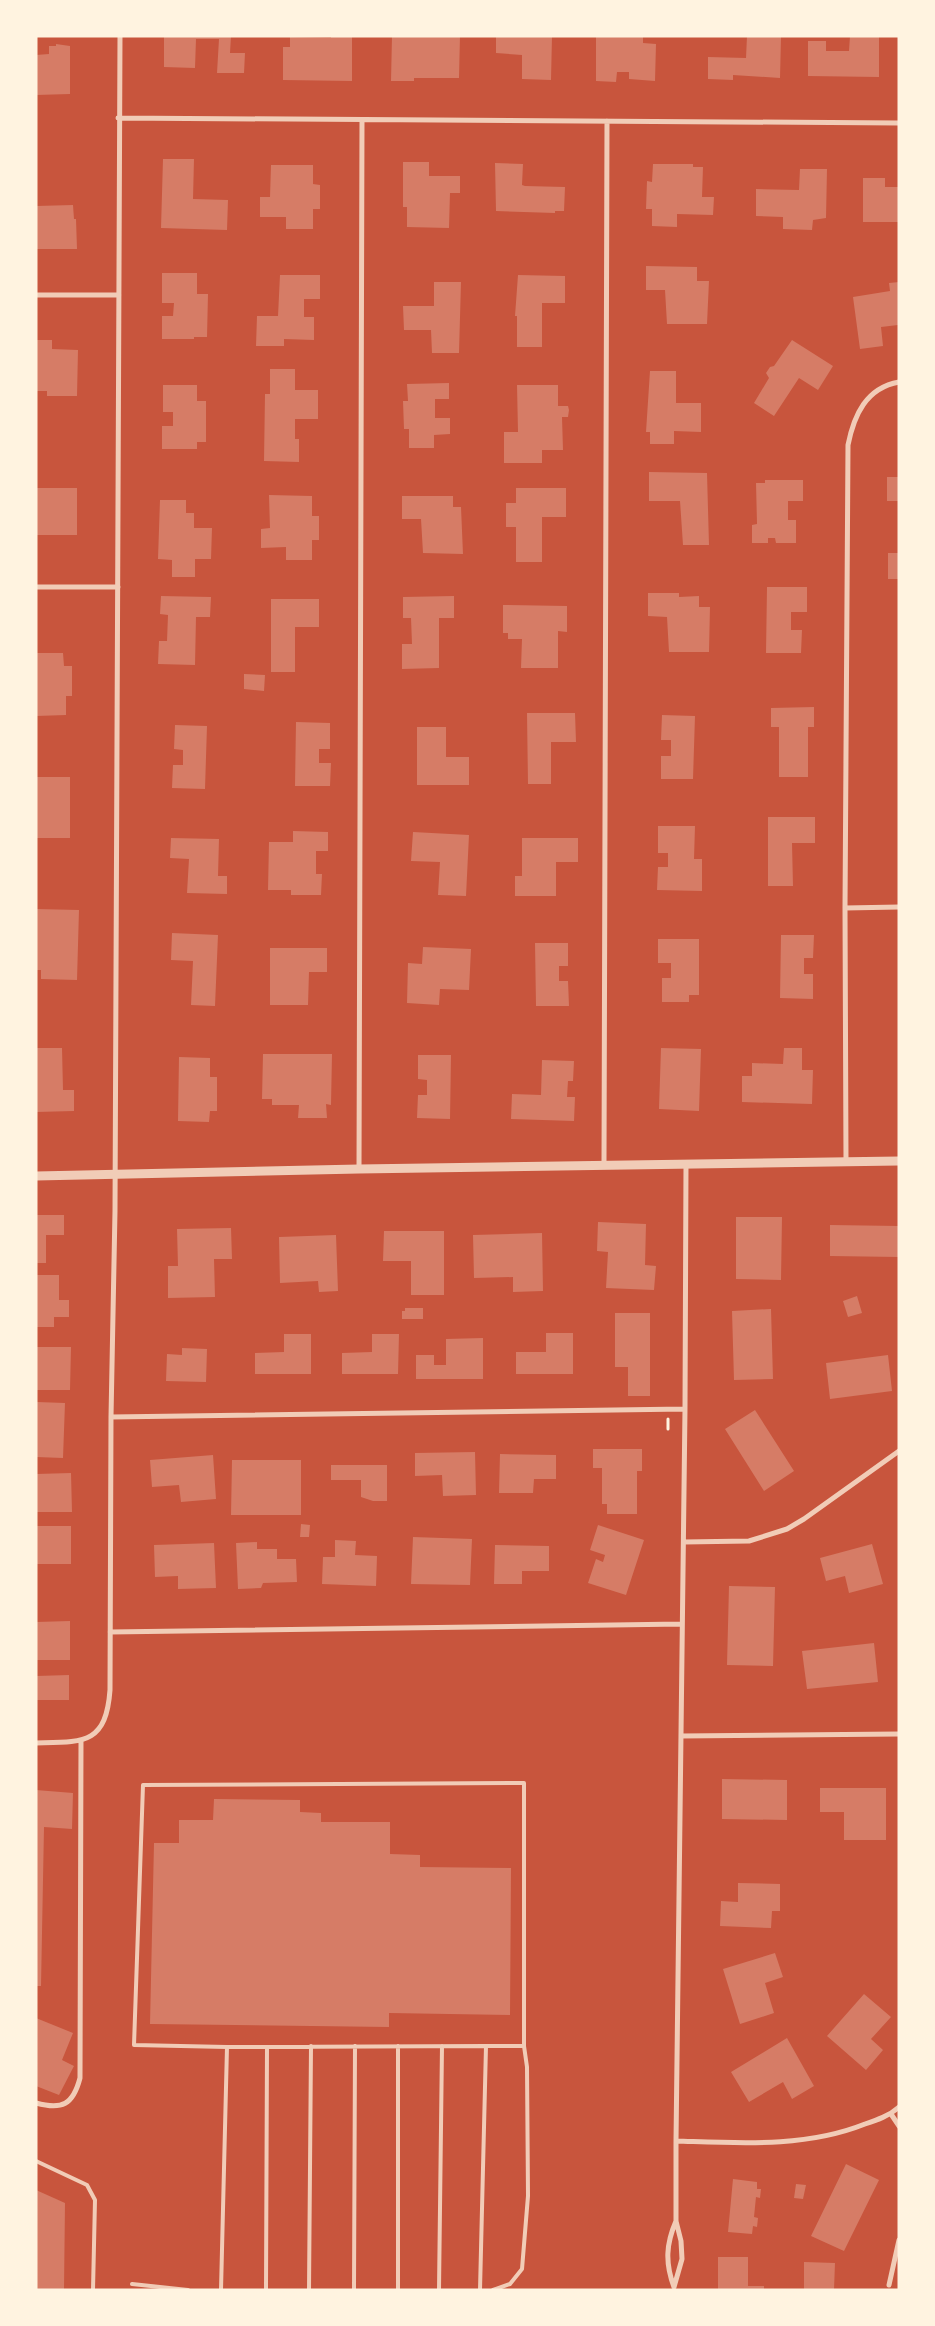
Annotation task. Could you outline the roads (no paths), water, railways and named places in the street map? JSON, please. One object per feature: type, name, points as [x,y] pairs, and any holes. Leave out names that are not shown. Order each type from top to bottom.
[{"type":"street","points":[[36,1743],[81,1741],[97,1732],[106,1716],[110,1690],[111,1417],[115,1174],[118,118],[120,36]]},
{"type":"street","points":[[118,118],[899,122]]},
{"type":"street","points":[[359,1169],[362,120]]},
{"type":"street","points":[[604,1165],[607,121]]},
{"type":"street","points":[[36,295],[118,294]]},
{"type":"street","points":[[846,1162],[847,460],[851,429],[863,403],[883,387],[899,382]]},
{"type":"street","points":[[36,587],[118,587]]},
{"type":"street","points":[[845,908],[899,907]]},
{"type":"street","points":[[36,1176],[899,1161]]},
{"type":"street","points":[[674,2288],[682,2259],[680,2235],[676,2221],[676,2141],[684,1542],[686,1164]]},
{"type":"street","points":[[111,1417],[685,1409]]},
{"type":"street","points":[[684,1542],[750,1541],[786,1529],[804,1519],[899,1451]]},
{"type":"street","points":[[110,1632],[682,1624]]},
{"type":"street","points":[[681,1736],[899,1734]]},
{"type":"street","points":[[36,2103],[58,2107],[69,2102],[78,2088],[81,2069],[81,1741]]},
{"type":"street","points":[[676,2141],[798,2141],[850,2130],[891,2114],[899,2107]]},
{"type":"street","points":[[891,2114],[899,2126]]},
{"type":"street","points":[[674,2288],[669,2274],[667,2257],[669,2239],[676,2221]]},
{"type":"street","points":[[889,2284],[899,2240]]},
{"type":"lane","points":[[493,2290],[510,2284],[522,2269],[528,2196],[527,2067],[524,2046],[524,1783],[143,1785],[134,2045],[227,2047],[524,2046]]},
{"type":"lane","points":[[309,2290],[311,2046]]},
{"type":"lane","points":[[354,2290],[355,2046]]},
{"type":"lane","points":[[398,2046],[398,2290]]},
{"type":"lane","points":[[439,2290],[442,2046]]},
{"type":"lane","points":[[480,2290],[486,2046]]},
{"type":"lane","points":[[222,2290],[227,2047]]},
{"type":"lane","points":[[266,2290],[267,2047]]},
{"type":"lane","points":[[36,2161],[87,2185],[95,2200],[93,2290]]},
{"type":"lane","points":[[132,2284],[188,2290]]}]
